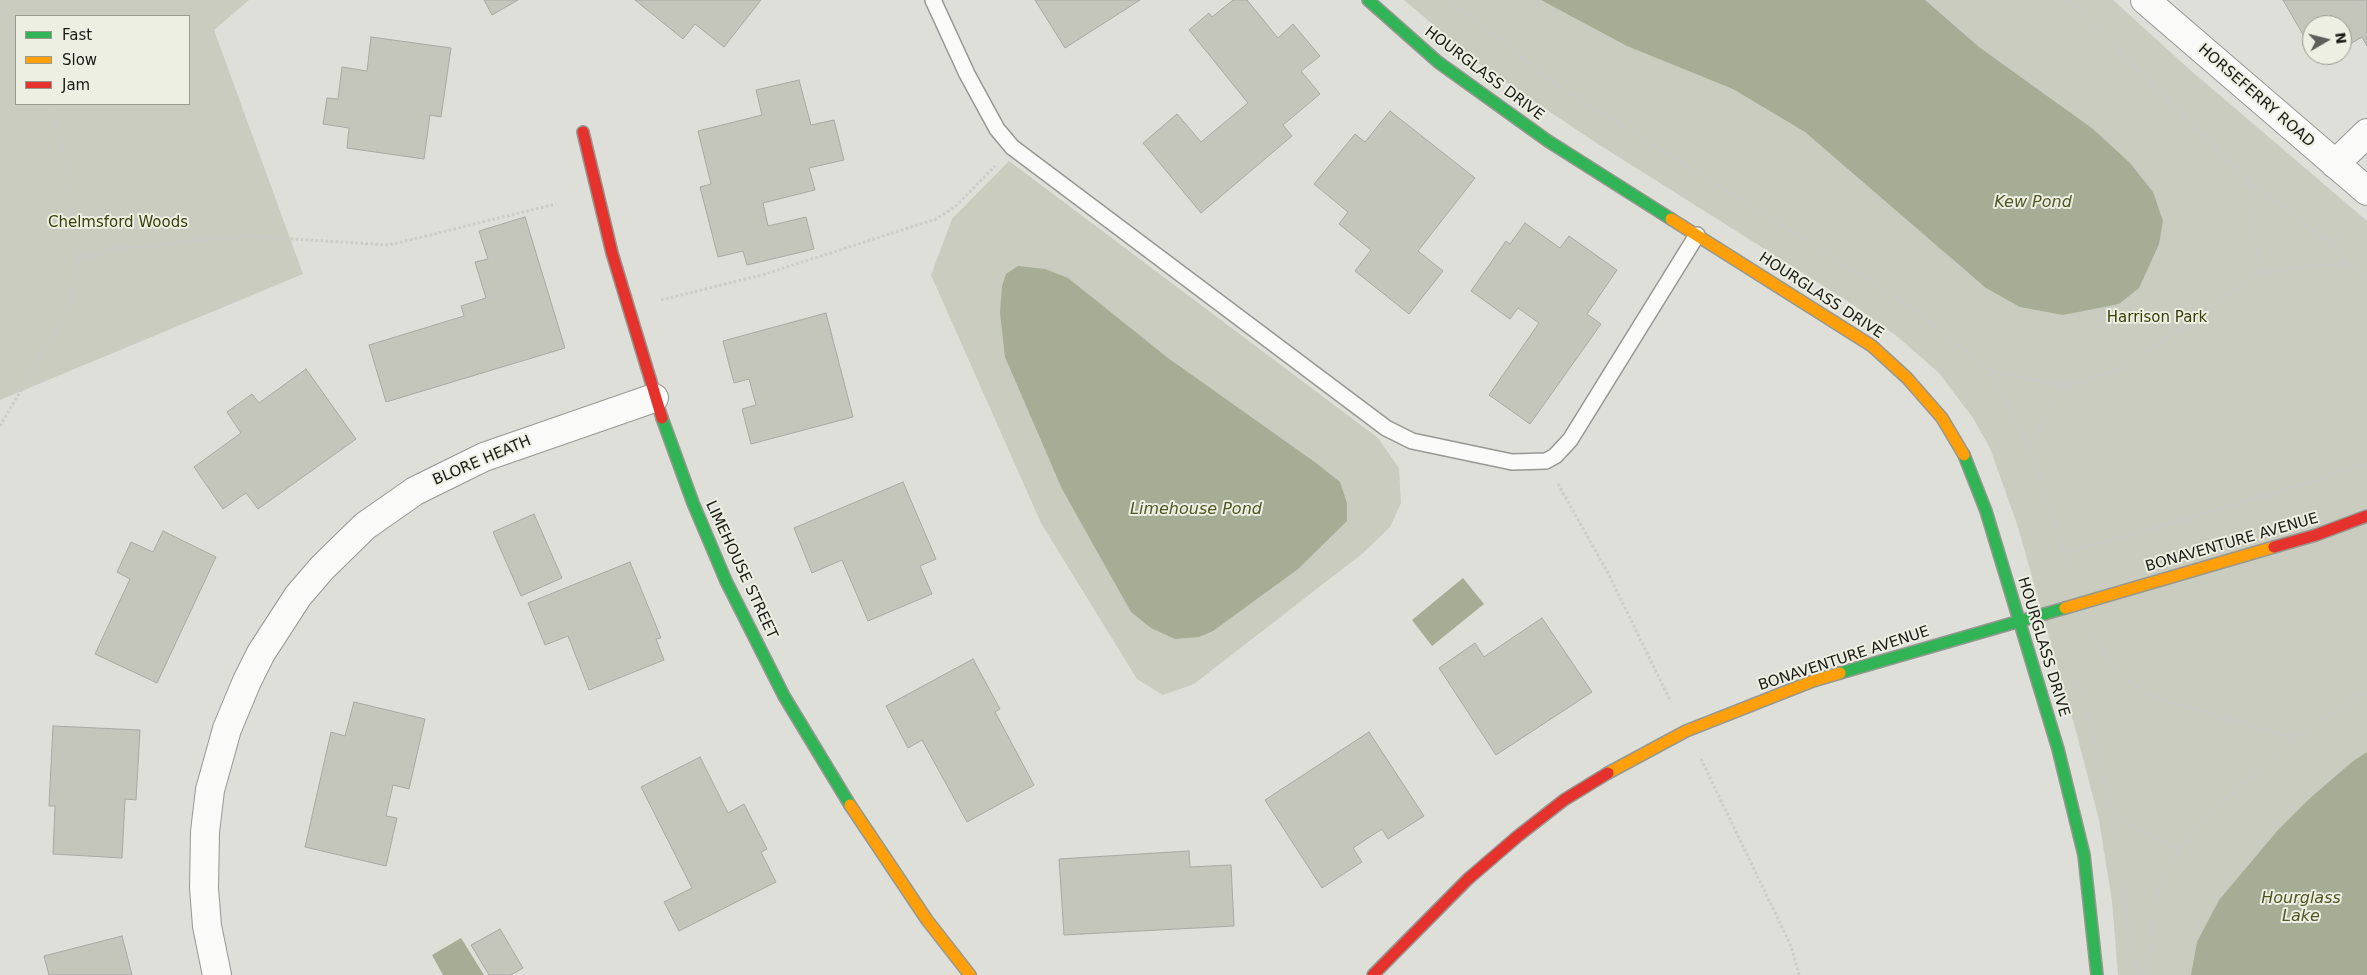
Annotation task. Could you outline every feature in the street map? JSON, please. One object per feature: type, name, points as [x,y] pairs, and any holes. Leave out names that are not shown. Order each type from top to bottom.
[{"type":"street","name":"HOURGLASS DRIVE","points":[[1368,0],[1438,62],[1548,142],[1872,346],[1927,399],[1942,418],[1966,460],[1986,511],[2020,620],[2074,810],[2091,909],[2097,975]]},
{"type":"street","name":"HORSEFERRY ROAD","points":[[2145,0],[2367,191]]},
{"type":"street","name":"LIMEHOUSE STREET","points":[[583,132],[612,253],[654,398],[693,502],[726,581],[784,696],[832,778],[881,854],[927,920],[970,975]]},
{"type":"street","points":[[2335,164],[2367,133]]},
{"type":"street","name":"BLORE HEATH","points":[[217,975],[207,926],[204,888],[205,832],[210,790],[227,729],[247,681],[261,654],[298,596],[322,568],[359,532],[415,491],[484,457],[654,398]]},
{"type":"street","name":"BONAVENTURE AVENUE","points":[[1373,975],[1468,879],[1564,800],[1635,757],[1698,726],[1813,681],[2316,534],[2367,516]]},
{"type":"lane","points":[[933,0],[967,74],[997,129],[1012,147],[1386,428],[1412,442],[1512,462],[1546,461],[1556,456],[1570,440],[1697,235]]},
{"type":"path","points":[[1450,0],[1557,85],[1866,278],[1925,318],[1991,371],[2028,447],[2066,553],[2080,603],[2094,640],[2106,659],[2134,685],[2150,696],[2293,738]]},
{"type":"path","points":[[2069,0],[2250,182],[2332,244],[2347,263],[2367,279]]},
{"type":"path","points":[[0,10],[15,37]]},
{"type":"path","points":[[0,426],[69,306],[76,283],[78,260],[64,155],[53,105]]},
{"type":"path","points":[[661,300],[765,274],[936,219],[956,207],[974,190],[1012,147]]},
{"type":"path","points":[[2250,182],[2260,272]]},
{"type":"path","points":[[78,260],[115,248],[246,236],[389,245],[556,204]]},
{"type":"path","points":[[2332,244],[2355,216]]},
{"type":"path","points":[[1991,371],[2064,386],[2119,368],[2152,350],[2260,272],[2347,263]]},
{"type":"path","points":[[2028,447],[2064,386]]},
{"type":"path","points":[[2066,553],[2319,480],[2367,462]]},
{"type":"path","points":[[2143,975],[2148,963],[2155,904],[2161,882],[2179,848],[2208,816],[2293,738],[2367,692]]},
{"type":"path","points":[[2114,815],[2179,848]]},
{"type":"green space","name":"Chelmsford Woods","points":[[0,0],[249,0],[214,30],[303,274],[0,400]]},
{"type":"green space","name":"Harrison Park","points":[[1404,0],[2113,0],[2189,69],[2367,221],[2367,975],[2118,975],[2112,901],[2099,820],[2076,731],[2017,524],[1990,448],[1973,418],[1939,373],[1898,337],[1852,304],[1598,144],[1483,67]]},
{"type":"green space","points":[[1009,161],[1378,438],[1399,468],[1401,503],[1390,527],[1363,553],[1194,684],[1163,695],[1137,679],[1041,523],[931,275],[952,219]]},
{"type":"water","name":"Kew Pond","points":[[1541,0],[1925,0],[1979,47],[2093,129],[2130,163],[2153,192],[2163,221],[2159,244],[2139,288],[2119,304],[2063,315],[2020,307],[1986,288],[1805,132],[1733,89],[1627,46]]},
{"type":"water","name":"Limehouse Pond","points":[[1018,266],[1045,269],[1068,278],[1168,358],[1316,463],[1340,482],[1347,503],[1347,521],[1298,569],[1213,631],[1199,637],[1175,639],[1151,628],[1131,612],[1062,489],[1005,357],[1000,313],[1002,286],[1006,274]]},
{"type":"water","points":[[1463,578],[1484,604],[1432,646],[1412,620]]},
{"type":"water","name":"Hourglass Lake","points":[[2367,752],[2367,975],[2191,975],[2197,942],[2219,900],[2278,830],[2308,800],[2352,762]]},
{"type":"water","points":[[461,938],[484,975],[443,975],[432,955]]},
{"type":"building","points":[[484,0],[518,0],[492,15]]},
{"type":"building","points":[[635,0],[761,0],[724,47],[695,24],[683,39]]},
{"type":"building","points":[[1035,0],[1140,0],[1065,48]]},
{"type":"building","points":[[1233,0],[1247,0],[1278,38],[1293,24],[1320,56],[1301,71],[1320,94],[1283,125],[1292,136],[1201,213],[1143,143],[1177,114],[1201,142],[1248,103],[1189,30],[1209,13],[1212,17]]},
{"type":"building","points":[[2283,0],[2367,0],[2367,46],[2362,37],[2352,43],[2352,15],[2302,15],[2302,33]]},
{"type":"building","points":[[371,37],[451,48],[441,117],[430,115],[424,159],[347,148],[349,128],[323,124],[327,98],[338,99],[342,67],[367,71]]},
{"type":"building","points":[[799,80],[811,125],[834,120],[844,160],[809,168],[815,190],[763,203],[768,226],[806,217],[814,249],[747,265],[743,251],[718,257],[700,187],[711,184],[698,131],[762,115],[756,90]]},
{"type":"building","points":[[1390,111],[1475,178],[1418,251],[1443,271],[1409,314],[1355,271],[1371,250],[1339,224],[1348,212],[1314,184],[1355,134],[1365,142]]},
{"type":"building","points":[[525,217],[565,348],[386,402],[369,345],[464,316],[461,306],[486,298],[475,262],[488,259],[479,231]]},
{"type":"building","points":[[1525,223],[1560,248],[1569,236],[1617,270],[1587,314],[1601,324],[1530,424],[1489,395],[1539,323],[1518,308],[1510,319],[1471,291],[1506,241],[1510,244]]},
{"type":"building","points":[[826,313],[853,417],[751,444],[742,409],[756,405],[749,379],[734,383],[723,341]]},
{"type":"building","points":[[306,369],[356,439],[258,509],[246,493],[223,509],[194,467],[241,433],[227,412],[252,394],[259,403]]},
{"type":"building","points":[[903,482],[936,559],[920,566],[932,594],[868,621],[842,560],[812,573],[794,528]]},
{"type":"building","points":[[534,514],[562,578],[521,596],[493,532]]},
{"type":"building","points":[[163,531],[216,557],[157,683],[95,654],[130,579],[117,572],[131,542],[153,552]]},
{"type":"building","points":[[630,562],[661,638],[656,639],[664,660],[589,690],[568,636],[545,645],[528,603]]},
{"type":"building","points":[[1542,618],[1592,692],[1496,755],[1439,668],[1475,643],[1484,657]]},
{"type":"building","points":[[973,659],[1000,709],[995,712],[1034,785],[967,822],[922,740],[908,748],[886,706]]},
{"type":"building","points":[[354,702],[425,719],[409,789],[393,785],[386,816],[397,818],[386,866],[305,847],[331,732],[345,736]]},
{"type":"building","points":[[53,726],[140,730],[136,800],[125,799],[122,858],[53,854],[55,806],[49,806]]},
{"type":"building","points":[[1369,732],[1424,816],[1388,839],[1382,829],[1353,848],[1362,862],[1322,888],[1265,800]]},
{"type":"building","points":[[700,757],[728,813],[744,804],[767,849],[761,852],[776,882],[679,931],[664,902],[692,888],[641,787]]},
{"type":"building","points":[[1189,851],[1190,867],[1231,865],[1234,926],[1064,935],[1059,859]]},
{"type":"building","points":[[500,929],[523,968],[511,975],[489,975],[471,945]]},
{"type":"building","points":[[122,936],[132,975],[49,975],[44,956]]},
{"type":"traffic: fast","points":[[1368,0],[1438,62],[1548,141],[1671,219]]},
{"type":"traffic: fast","points":[[662,418],[693,503],[726,581],[784,696],[850,805]]},
{"type":"traffic: fast","points":[[1964,455],[1986,511],[2058,749],[2084,855],[2097,975]]},
{"type":"traffic: fast","points":[[1840,673],[2065,608]]},
{"type":"traffic: slow","points":[[1671,219],[1872,346],[1907,378],[1942,418],[1964,455]]},
{"type":"traffic: slow","points":[[2065,608],[2274,547]]},
{"type":"traffic: slow","points":[[1608,773],[1686,731],[1813,681],[1840,673]]},
{"type":"traffic: slow","points":[[850,805],[927,920],[970,975]]},
{"type":"traffic: jam","points":[[583,132],[612,253],[662,418]]},
{"type":"traffic: jam","points":[[2274,547],[2316,535],[2367,516]]},
{"type":"traffic: jam","points":[[1373,975],[1468,879],[1518,836],[1564,800],[1608,773]]}]
